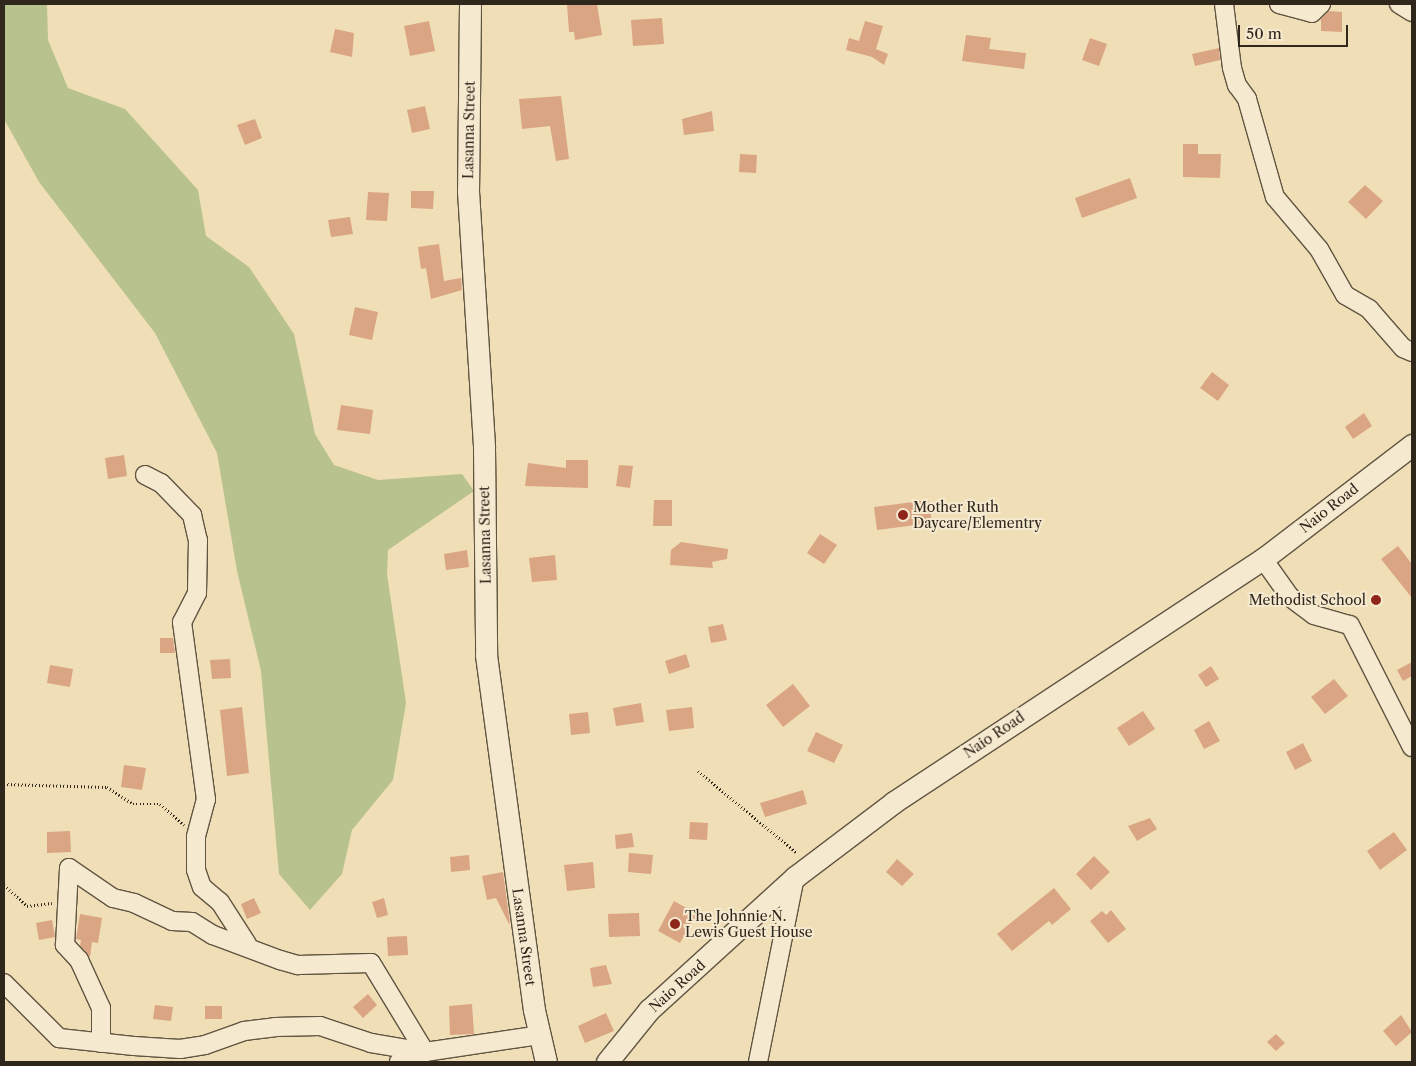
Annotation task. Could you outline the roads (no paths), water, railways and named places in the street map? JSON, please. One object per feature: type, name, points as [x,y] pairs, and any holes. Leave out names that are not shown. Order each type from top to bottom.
[{"type":"street","name":"Lasanna Street","points":[[470,4],[468,190],[484,448],[486,655],[540,1034],[546,1062]]},
{"type":"street","points":[[1224,4],[1232,68],[1237,85],[1248,99],[1275,196],[1319,249],[1346,296],[1369,309],[1403,348],[1412,352]]},
{"type":"street","points":[[1280,4],[1312,13],[1321,4]]},
{"type":"street","points":[[1399,4],[1412,12]]},
{"type":"street","name":"Naio Road","points":[[607,1062],[649,1010],[795,877],[894,802],[1263,559],[1412,445]]},
{"type":"street","points":[[145,476],[161,483],[192,515],[198,540],[197,593],[182,622],[206,799],[196,837],[196,870],[202,887],[220,902],[247,944]]},
{"type":"street","points":[[1263,559],[1290,597],[1314,615],[1350,625],[1412,747]]},
{"type":"street","points":[[101,1042],[101,1008],[79,960],[65,945],[69,868],[113,898],[134,903],[172,921],[192,922],[213,935],[247,944],[298,965],[370,963],[425,1052]]},
{"type":"street","points":[[758,1062],[795,877]]},
{"type":"street","points":[[4,983],[59,1038],[180,1048],[205,1045],[244,1031],[320,1026],[371,1044],[425,1052]]},
{"type":"street","points":[[400,1062],[425,1052],[540,1034]]},
{"type":"place","name":"Mother Ruth Daycare/Elementry","points":[[903,515]]},
{"type":"place","name":"Methodist School","points":[[1376,600]]},
{"type":"place","name":"The Johnnie N. Lewis Guest House","points":[[675,924]]}]
